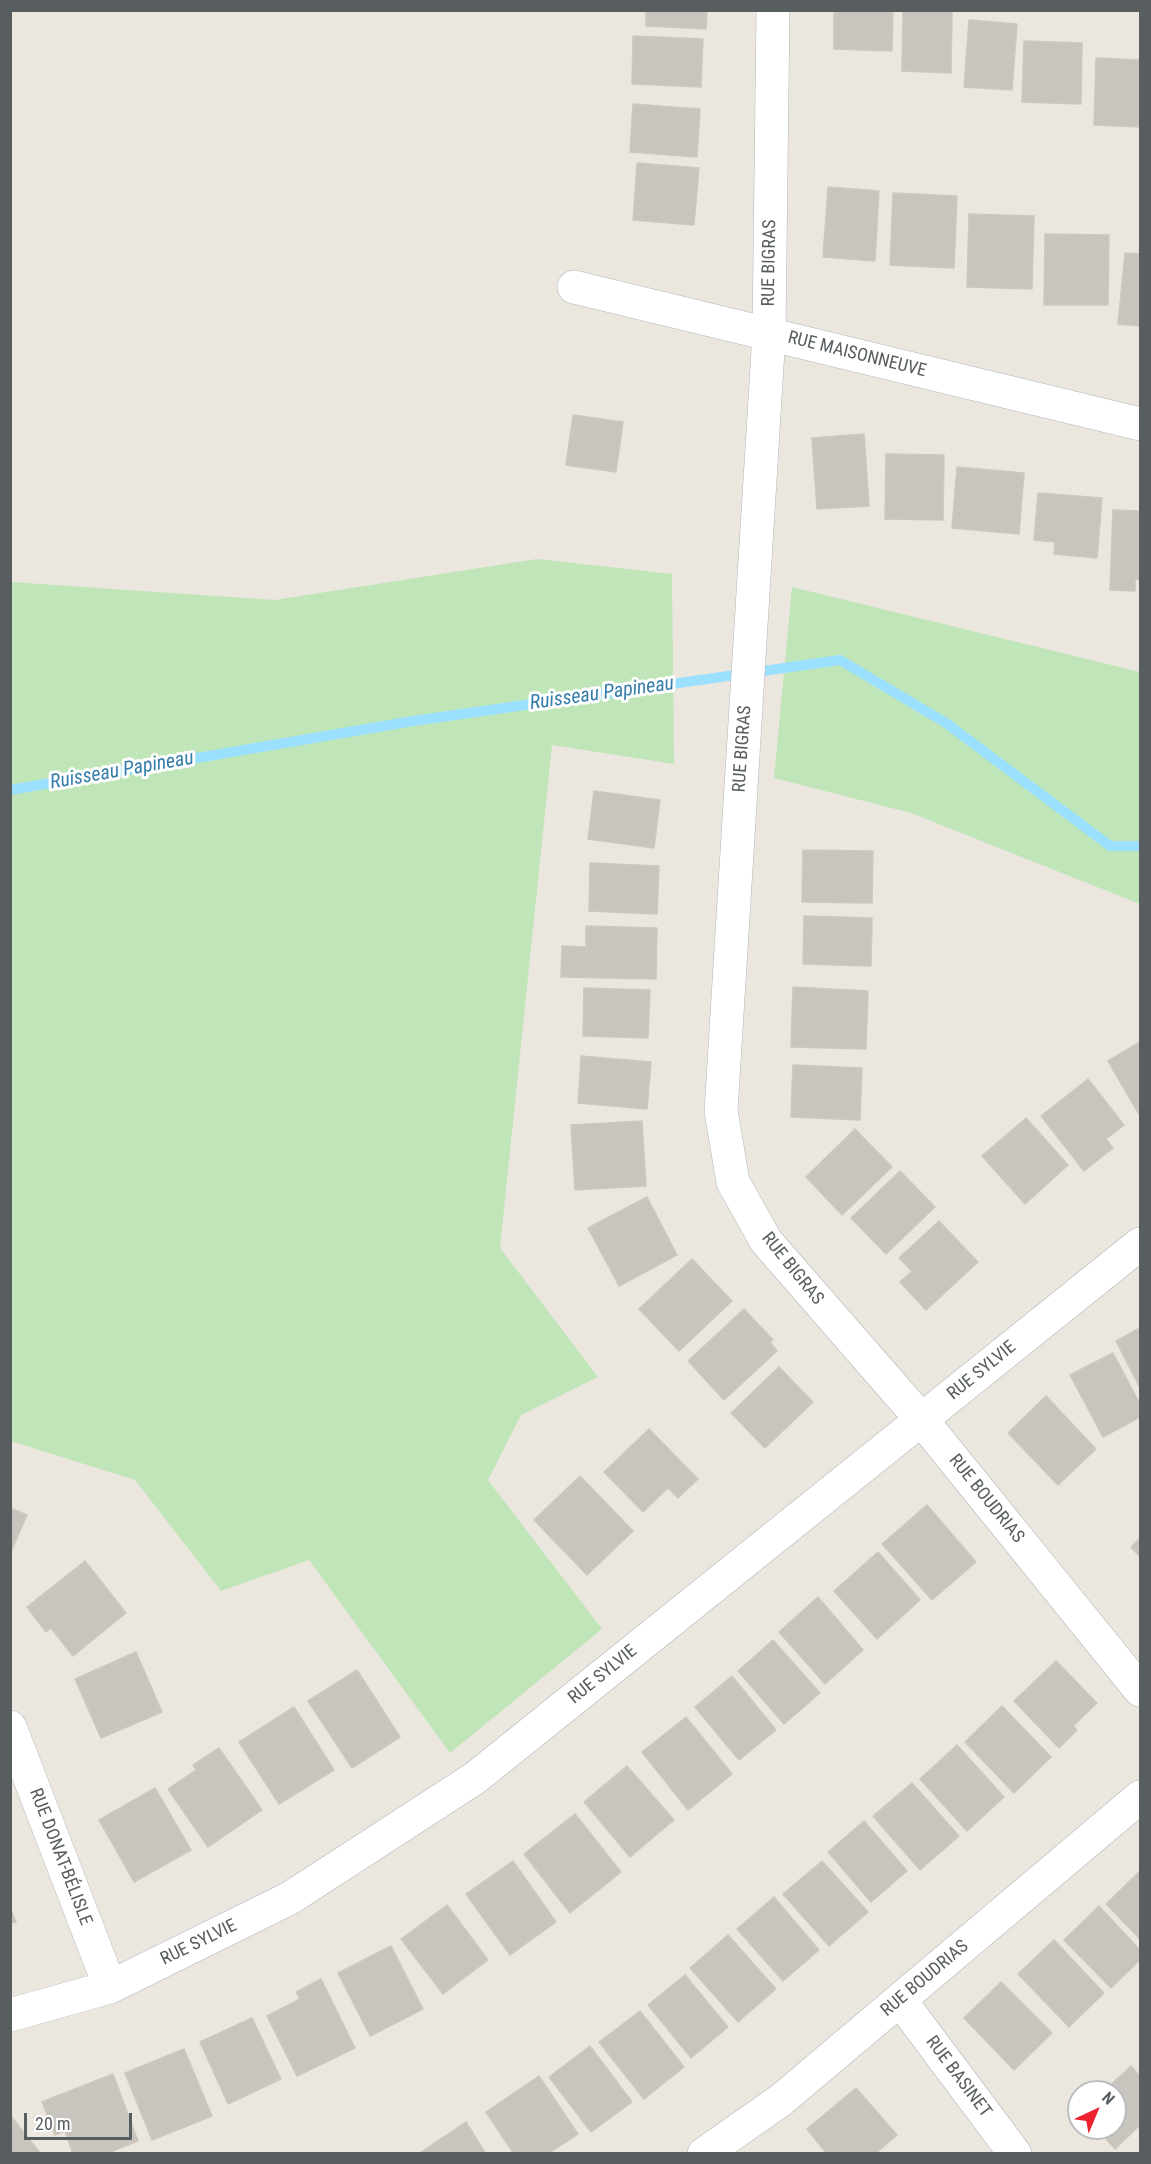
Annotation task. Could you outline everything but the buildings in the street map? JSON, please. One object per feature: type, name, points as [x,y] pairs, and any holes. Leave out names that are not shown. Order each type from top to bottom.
[{"type":"street","name":"RUE BIGRAS","points":[[773,10],[769,334],[721,1111],[733,1182],[766,1241],[921,1419]]},
{"type":"street","name":"RUE MAISONNEUVE","points":[[574,287],[1140,424]]},
{"type":"street","name":"RUE SYLVIE","points":[[10,2015],[110,1988],[290,1898],[475,1778],[1140,1244]]},
{"type":"street","name":"RUE BOUDRIAS","points":[[921,1419],[1140,1690]]},
{"type":"street","name":"RUE DONAT-BÉLISLE","points":[[10,1727],[110,1988]]},
{"type":"street","name":"RUE BOUDRIAS","points":[[704,2154],[781,2100],[1140,1797]]},
{"type":"street","name":"RUE BASINET","points":[[900,2000],[1015,2154]]},
{"type":"green space","points":[[537,559],[672,574],[674,764],[552,745],[500,1248],[598,1377],[521,1415],[488,1480],[602,1629],[450,1753],[309,1560],[221,1591],[135,1480],[11,1441],[11,582],[275,600]]},
{"type":"green space","points":[[792,587],[1140,672],[1140,904],[911,813],[774,778]]},
{"type":"waterway","name":"Ruisseau Papineau","points":[[10,790],[413,721],[840,660],[946,723],[1110,846],[1140,846]]}]
